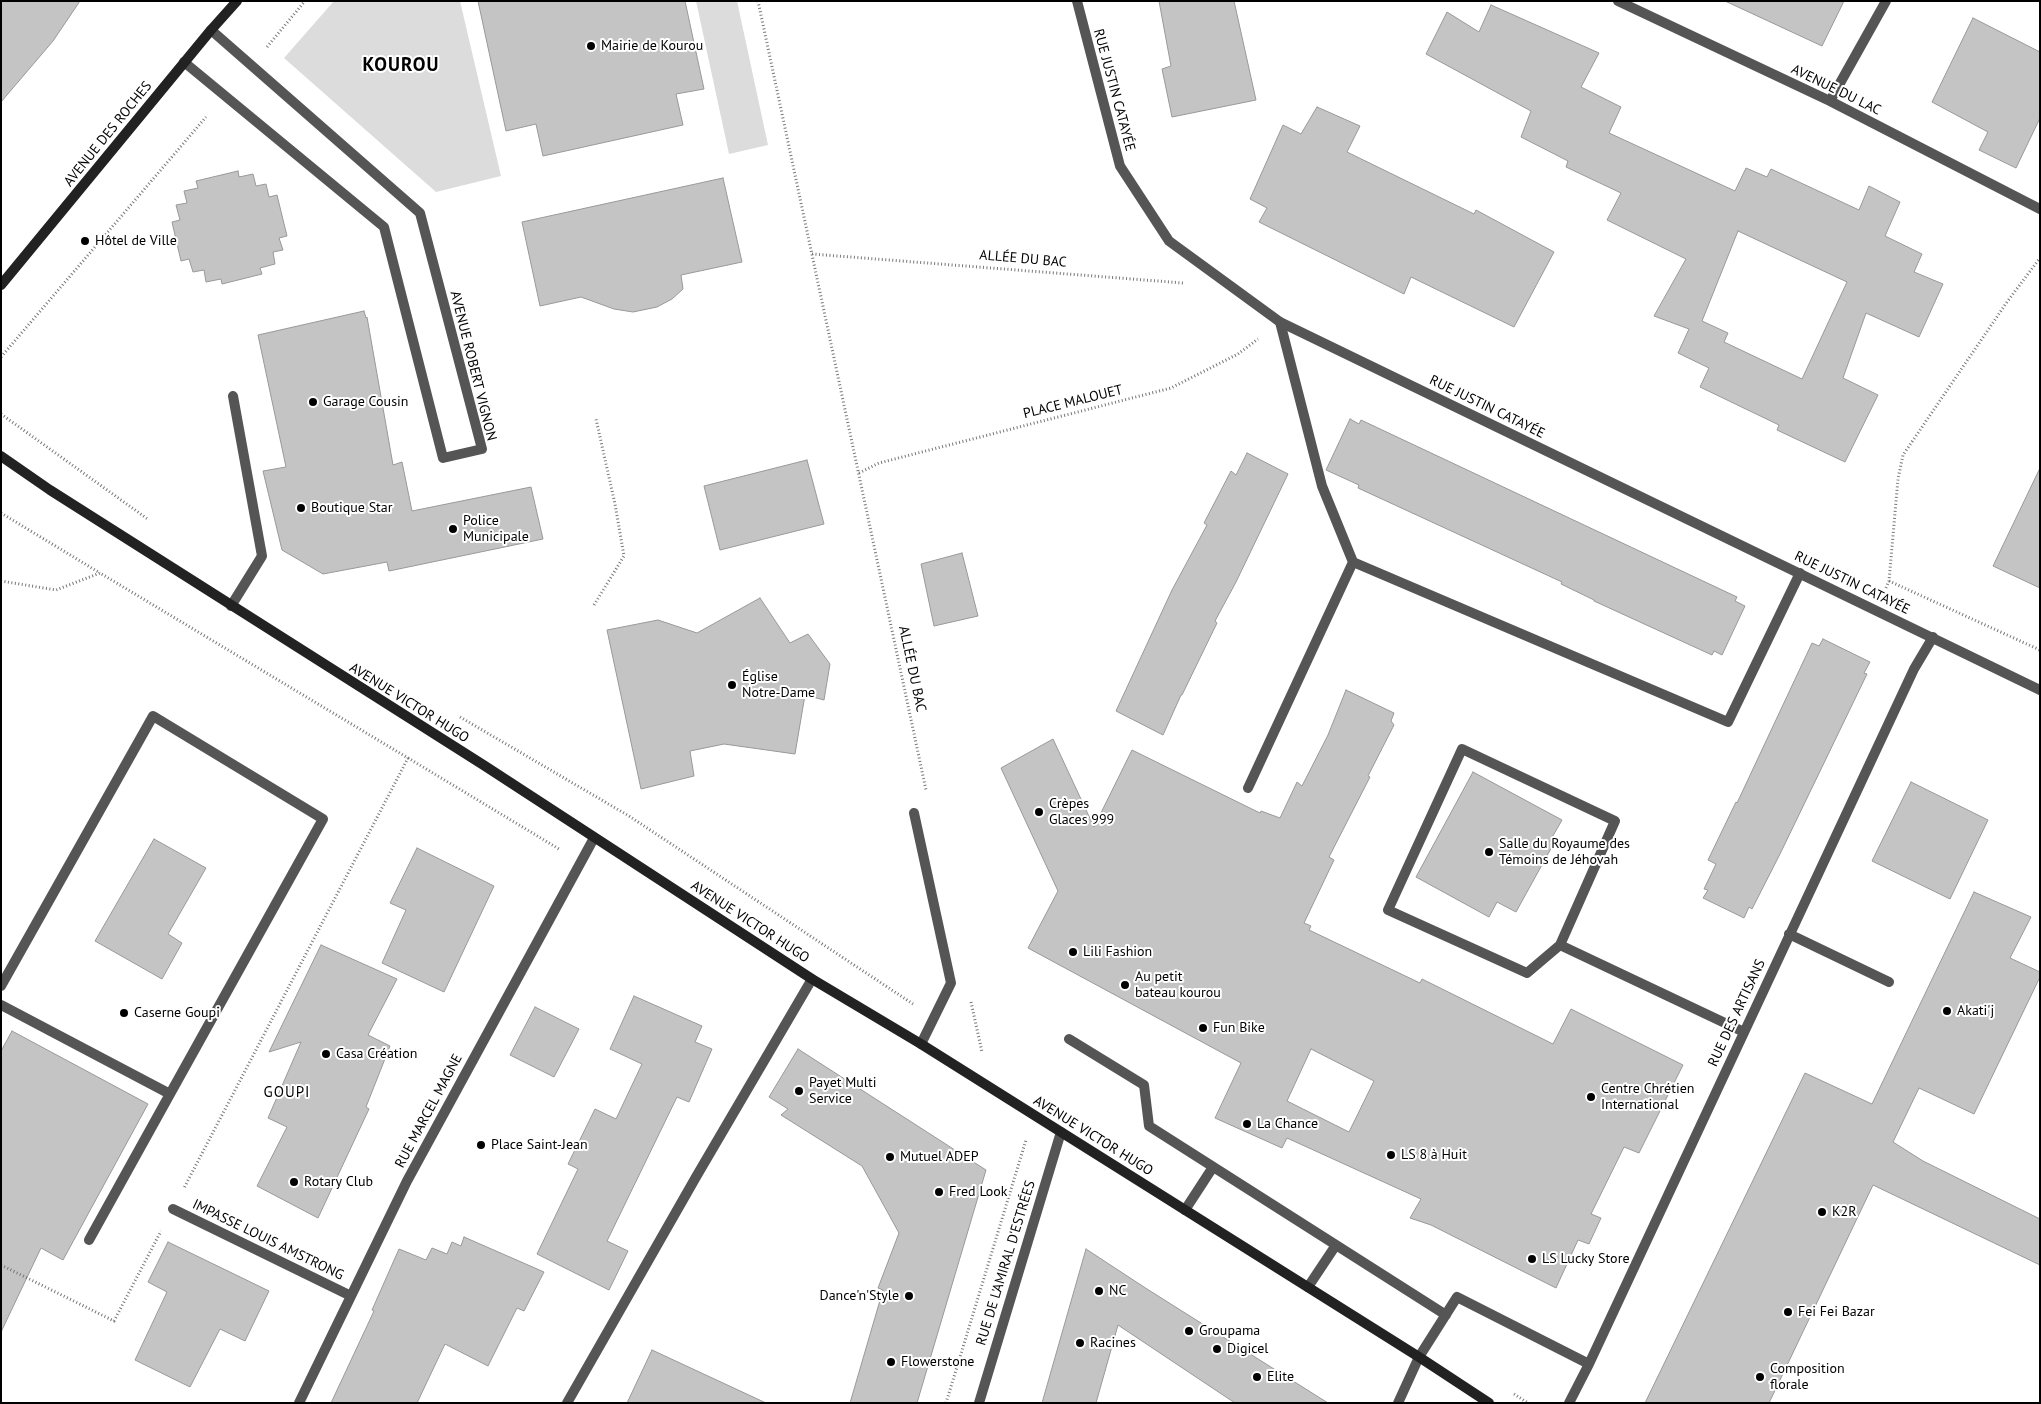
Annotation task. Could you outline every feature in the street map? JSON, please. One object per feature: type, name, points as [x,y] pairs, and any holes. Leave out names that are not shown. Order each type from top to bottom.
[{"type":"main road","name":"AVENUE DES ROCHES","points":[[1,285],[236,1]]},
{"type":"main road","name":"AVENUE VICTOR HUGO","points":[[1,456],[50,490],[493,772],[812,979],[921,1044],[1489,1403]]},
{"type":"street","name":"RUE JUSTIN CATAYÉE","points":[[1078,1],[1120,166],[1169,241],[1280,322],[2040,690]]},
{"type":"street","name":"AVENUE DU LAC","points":[[1618,1],[1830,101],[2040,209]]},
{"type":"street","points":[[1830,101],[1886,1]]},
{"type":"street","name":"AVENUE ROBERT VIGNON","points":[[184,62],[384,227],[443,458],[482,449],[420,213],[211,30]]},
{"type":"street","points":[[1280,322],[1322,486],[1354,562],[1728,722],[1800,573]]},
{"type":"street","points":[[231,606],[262,556],[233,396]]},
{"type":"street","points":[[1248,788],[1354,562]]},
{"type":"street","name":"RUE DES ARTISANS","points":[[1569,1403],[1589,1364],[1914,669],[1933,637]]},
{"type":"street","points":[[1,986],[153,716],[323,819],[89,1240]]},
{"type":"street","points":[[1462,749],[1615,821],[1560,945],[1527,973],[1388,910],[1462,749]]},
{"type":"street","points":[[914,812],[951,983],[921,1044]]},
{"type":"street","name":"RUE MARCEL MAGNE","points":[[299,1403],[407,1181],[594,838]]},
{"type":"street","points":[[1789,934],[1888,982]]},
{"type":"street","points":[[1560,945],[1744,1032]]},
{"type":"street","points":[[567,1403],[812,979]]},
{"type":"street","points":[[1,1005],[170,1094]]},
{"type":"street","points":[[1069,1039],[1144,1085],[1149,1126],[1446,1315]]},
{"type":"street","name":"RUE DE L'AMIRAL D'ESTRÉES","points":[[979,1403],[1061,1132]]},
{"type":"street","points":[[1185,1210],[1213,1167]]},
{"type":"street","name":"IMPASSE LOUIS AMSTRONG","points":[[173,1209],[351,1296]]},
{"type":"street","points":[[1308,1287],[1336,1245]]},
{"type":"street","points":[[1398,1403],[1419,1357],[1458,1298],[1589,1364]]},
{"type":"path","points":[[266,47],[305,1]]},
{"type":"path","name":"ALLÉE DU BAC","points":[[758,1],[926,791]]},
{"type":"path","points":[[1,357],[206,117]]},
{"type":"path","name":"ALLÉE DU BAC","points":[[812,254],[1232,287]]},
{"type":"path","points":[[1875,610],[1889,581],[1898,479],[1903,455],[2007,302],[2040,258]]},
{"type":"path","name":"PLACE MALOUET","points":[[859,473],[879,463],[1171,388],[1238,354],[1280,322]]},
{"type":"path","points":[[1,414],[152,522]]},
{"type":"path","points":[[594,605],[624,556],[615,504],[596,419]]},
{"type":"path","points":[[1,513],[408,758],[114,1321],[1,1265]]},
{"type":"path","points":[[1,581],[56,590],[100,574]]},
{"type":"path","points":[[1889,581],[2040,650]]},
{"type":"path","points":[[459,717],[629,816],[933,1018]]},
{"type":"path","points":[[969,994],[991,1088]]},
{"type":"path","points":[[974,1046],[989,1056]]},
{"type":"path","points":[[946,1403],[1028,1135]]},
{"type":"path","points":[[1511,1392],[1528,1403]]},
{"type":"shaded area","points":[[334,1],[460,1],[501,176],[436,192],[284,58]]},
{"type":"shaded area","points":[[696,1],[737,1],[768,145],[729,154]]},
{"type":"building","points":[[1,1],[80,1],[53,41],[1,102]]},
{"type":"building","name":"Mairie de Kourou","points":[[478,1],[685,1],[704,89],[676,94],[683,125],[543,156],[536,124],[506,131]]},
{"type":"building","points":[[1159,1],[1234,1],[1256,100],[1172,117],[1162,69],[1171,66]]},
{"type":"building","points":[[1725,1],[1844,1],[1822,46]]},
{"type":"building","points":[[1491,5],[1599,53],[1581,87],[1621,107],[1609,133],[1735,191],[1746,168],[1767,177],[1771,169],[1859,210],[1869,186],[1900,202],[1885,236],[1922,254],[1914,272],[1943,284],[1919,337],[1866,313],[1843,378],[1878,395],[1845,462],[1777,430],[1779,425],[1700,387],[1709,368],[1678,353],[1689,329],[1654,316],[1686,259],[1607,220],[1621,193],[1566,167],[1568,161],[1521,137],[1531,111],[1426,54],[1447,12],[1479,32]],"holes":[[[1738,231],[1847,282],[1802,379],[1724,342],[1728,333],[1702,321]]]},
{"type":"building","points":[[1973,18],[2040,52],[2040,118],[2016,168],[1979,150],[1988,132],[1932,102]]},
{"type":"building","points":[[1317,107],[1360,126],[1347,152],[1474,214],[1476,210],[1554,252],[1514,327],[1411,277],[1404,294],[1259,222],[1267,208],[1250,199],[1283,125],[1301,134]]},
{"type":"building","points":[[238,171],[239,177],[253,174],[256,186],[266,184],[269,197],[277,195],[287,236],[279,238],[283,250],[273,252],[275,264],[260,268],[262,274],[222,284],[221,279],[206,282],[204,270],[193,272],[189,259],[181,261],[172,222],[180,220],[176,205],[187,203],[184,191],[198,188],[196,181]]},
{"type":"building","points":[[723,178],[742,262],[681,275],[683,289],[672,299],[657,307],[633,312],[614,309],[581,297],[540,306],[522,222]]},
{"type":"building","points":[[364,311],[367,317],[393,465],[402,462],[412,511],[531,487],[543,539],[389,571],[387,562],[323,574],[282,550],[263,471],[286,467],[258,335]]},
{"type":"building","points":[[1350,419],[1359,424],[1361,420],[1737,597],[1735,601],[1745,606],[1722,655],[1714,651],[1712,655],[1594,601],[1561,584],[1562,582],[1358,488],[1359,485],[1326,470]]},
{"type":"building","points":[[1247,453],[1288,474],[1215,621],[1217,623],[1163,735],[1116,711],[1172,590],[1207,525],[1204,523],[1231,471],[1236,475]]},
{"type":"building","points":[[807,460],[824,524],[720,550],[704,486]]},
{"type":"building","points":[[2040,468],[2040,588],[1993,566]]},
{"type":"building","points":[[962,553],[978,616],[934,626],[921,564]]},
{"type":"building","name":"Église Notre-Dame","points":[[760,598],[790,643],[808,634],[830,664],[824,700],[805,695],[795,754],[724,744],[690,751],[694,776],[641,789],[607,630],[658,620],[697,633]]},
{"type":"building","points":[[1823,639],[1870,662],[1864,673],[1867,674],[1780,854],[1752,909],[1749,907],[1744,918],[1703,898],[1708,890],[1704,889],[1716,864],[1708,860],[1737,803],[1812,643],[1819,646]]},
{"type":"building","points":[[1346,690],[1394,713],[1391,721],[1394,725],[1329,857],[1334,860],[1304,923],[1311,926],[1309,930],[1420,983],[1422,979],[1553,1044],[1571,1009],[1683,1065],[1639,1153],[1624,1147],[1591,1214],[1601,1218],[1589,1244],[1578,1240],[1556,1288],[1431,1225],[1410,1218],[1421,1199],[1287,1138],[1282,1148],[1215,1118],[1241,1063],[1028,948],[1058,891],[1001,768],[1053,739],[1094,827],[1132,750],[1260,813],[1261,811],[1280,818],[1297,782],[1302,786],[1328,735]],"holes":[[[1311,1049],[1374,1081],[1349,1132],[1287,1101]]]},
{"type":"building","name":"Salle du Royaume des Témoins de Jéhovah","points":[[1473,772],[1562,820],[1550,841],[1554,843],[1516,912],[1497,902],[1489,917],[1416,877]]},
{"type":"building","points":[[1911,782],[1988,820],[1950,899],[1872,861]]},
{"type":"building","points":[[154,839],[206,868],[168,934],[182,943],[162,979],[95,941]]},
{"type":"building","points":[[417,848],[494,886],[444,992],[382,963],[406,910],[390,903]]},
{"type":"building","points":[[1974,892],[2031,917],[2010,958],[2040,972],[2040,977],[1974,1114],[1919,1088],[1893,1142],[1923,1161],[2040,1219],[2040,1265],[1873,1185],[1769,1403],[1645,1403],[1805,1073],[1872,1104]]},
{"type":"building","points":[[321,945],[397,979],[368,1035],[390,1046],[366,1107],[369,1109],[318,1218],[257,1186],[287,1127],[268,1118],[301,1042],[269,1052]]},
{"type":"building","points":[[634,996],[702,1026],[695,1042],[712,1049],[689,1102],[677,1097],[607,1241],[628,1251],[609,1290],[537,1254],[578,1169],[568,1164],[595,1109],[616,1119],[642,1064],[610,1049]]},
{"type":"building","points":[[535,1007],[579,1029],[554,1077],[510,1055]]},
{"type":"building","points":[[12,1031],[148,1104],[63,1260],[41,1248],[1,1332],[1,1051]]},
{"type":"building","points":[[798,1049],[986,1170],[917,1403],[850,1403],[883,1290],[878,1288],[899,1233],[862,1166],[781,1115],[788,1109],[769,1097]]},
{"type":"building","points":[[464,1237],[544,1272],[524,1311],[517,1308],[488,1366],[445,1344],[417,1403],[331,1403],[374,1311],[372,1310],[399,1249],[426,1260],[432,1248],[447,1254],[452,1242],[461,1246]]},
{"type":"building","points":[[168,1242],[269,1291],[245,1341],[220,1329],[190,1387],[135,1360],[167,1292],[148,1282]]},
{"type":"building","points":[[1086,1249],[1328,1403],[1235,1403],[1118,1325],[1096,1403],[1042,1403]]},
{"type":"building","points":[[652,1350],[766,1403],[627,1403]]},
{"type":"place","name":"Mairie de Kourou","points":[[591,46]]},
{"type":"place","name":"Hôtel de Ville","points":[[85,241]]},
{"type":"place","name":"Garage Cousin","points":[[313,402]]},
{"type":"place","name":"Boutique Star","points":[[301,508]]},
{"type":"place","name":"Police Municipale","points":[[453,529]]},
{"type":"place","name":"Église Notre-Dame","points":[[732,685]]},
{"type":"place","name":"Crèpes Glaces 999","points":[[1039,812]]},
{"type":"place","name":"Salle du Royaume des Témoins de Jéhovah","points":[[1489,852]]},
{"type":"place","name":"Lili Fashion","points":[[1073,952]]},
{"type":"place","name":"Au petit bateau kourou","points":[[1125,985]]},
{"type":"place","name":"Akati'j","points":[[1947,1011]]},
{"type":"place","name":"Caserne Goupi","points":[[124,1013]]},
{"type":"place","name":"Fun Bike","points":[[1203,1028]]},
{"type":"place","name":"Casa Création","points":[[326,1054]]},
{"type":"place","name":"Payet Multi Service","points":[[799,1091]]},
{"type":"place","name":"Centre Chrétien International","points":[[1591,1097]]},
{"type":"place","name":"La Chance","points":[[1247,1124]]},
{"type":"place","name":"Place Saint-Jean","points":[[481,1145]]},
{"type":"place","name":"LS 8 à Huit","points":[[1391,1155]]},
{"type":"place","name":"Mutuel ADEP","points":[[890,1157]]},
{"type":"place","name":"Rotary Club","points":[[294,1182]]},
{"type":"place","name":"Fred Look","points":[[939,1192]]},
{"type":"place","name":"K2R","points":[[1822,1212]]},
{"type":"place","name":"LS Lucky Store","points":[[1532,1259]]},
{"type":"place","name":"NC","points":[[1099,1291]]},
{"type":"place","name":"Dance'n'Style","points":[[909,1296]]},
{"type":"place","name":"Fei Fei Bazar","points":[[1788,1312]]},
{"type":"place","name":"Groupama","points":[[1189,1331]]},
{"type":"place","name":"Racines","points":[[1080,1343]]},
{"type":"place","name":"Digicel","points":[[1217,1349]]},
{"type":"place","name":"Flowerstone","points":[[891,1362]]},
{"type":"place","name":"Elite","points":[[1257,1377]]},
{"type":"place","name":"Composition florale","points":[[1760,1377]]},
{"type":"district","name":"KOUROU","points":[[401,66]]},
{"type":"district","name":"GOUPI","points":[[287,1093]]}]
